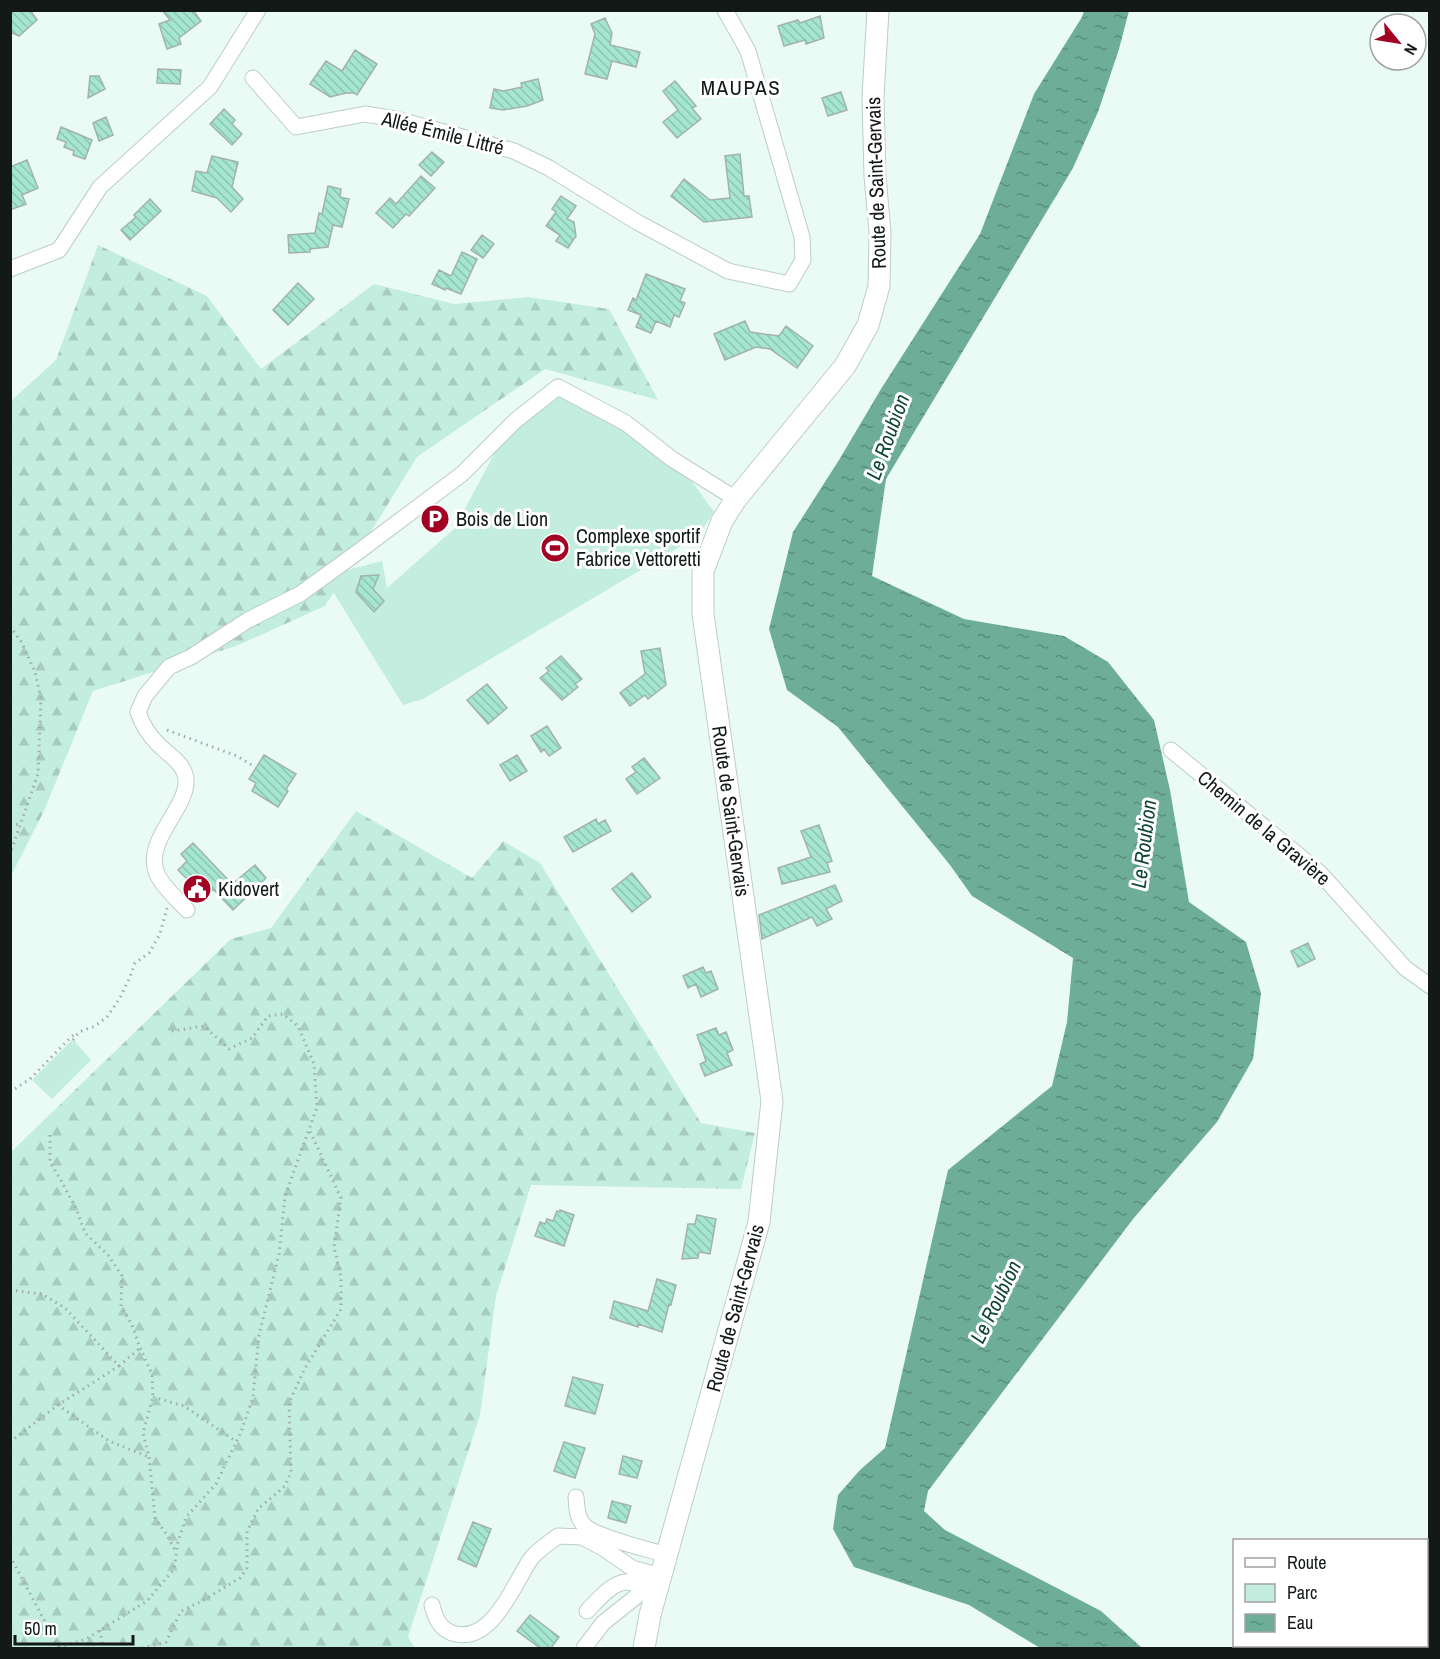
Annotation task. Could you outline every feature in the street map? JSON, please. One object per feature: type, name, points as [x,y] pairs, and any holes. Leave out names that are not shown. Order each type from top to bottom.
[{"type":"street","points":[[10,269],[59,250],[100,187],[210,87],[258,10]]},
{"type":"street","name":"Allée Émile Littré","points":[[254,78],[296,128],[365,114],[396,119],[514,151],[549,168],[637,222],[728,271],[789,284],[803,260],[802,237],[748,51],[725,10]]},
{"type":"street","name":"Route de Saint-Gervais","points":[[644,1648],[655,1584],[667,1555],[759,1222],[772,1101],[703,614],[704,571],[722,521],[736,499],[845,366],[868,325],[879,286],[880,232],[875,176],[873,97],[878,10]]},
{"type":"street","points":[[187,910],[156,874],[154,859],[159,837],[182,798],[185,776],[178,761],[158,745],[142,723],[138,712],[145,696],[169,668],[191,657],[248,620],[300,594],[462,474],[516,420],[558,387],[626,423],[672,459],[736,499]]},
{"type":"street","name":"Chemin de la Gravière","points":[[1171,750],[1320,873],[1405,968],[1430,986]]},
{"type":"street","points":[[576,1497],[578,1517],[584,1526],[607,1537],[667,1555]]},
{"type":"street","points":[[432,1605],[435,1620],[448,1632],[464,1637],[480,1631],[492,1621],[516,1586],[531,1558],[558,1536],[582,1537],[603,1548],[655,1584]]},
{"type":"street","points":[[587,1611],[606,1592],[619,1584],[628,1582],[655,1584]]},
{"type":"street","points":[[589,1646],[603,1623],[655,1584]]},
{"type":"path","points":[[10,626],[22,643],[35,672],[41,699],[38,774],[10,854]]},
{"type":"path","points":[[142,723],[237,756],[255,767]]},
{"type":"path","points":[[10,825],[21,824]]},
{"type":"path","points":[[10,1092],[30,1079],[72,1036],[95,1026],[107,1017],[120,998],[135,963],[149,953],[160,934],[171,892]]},
{"type":"path","points":[[10,1556],[59,1648],[86,1639],[147,1601],[174,1569],[178,1542],[186,1517],[216,1484],[237,1442],[253,1397],[259,1335],[279,1254],[285,1196],[317,1107],[314,1064],[298,1026],[283,1014],[268,1016],[252,1038],[229,1049],[204,1026],[172,1031]]},
{"type":"path","points":[[73,1040],[79,1032]]},
{"type":"path","points":[[142,1648],[166,1642],[181,1611],[240,1578],[247,1568],[247,1531],[258,1509],[285,1486],[291,1472],[289,1403],[304,1370],[341,1309],[340,1277],[334,1247],[341,1198],[309,1129]]},
{"type":"path","points":[[50,1135],[50,1162],[76,1208],[85,1233],[108,1255],[122,1276],[122,1306],[152,1374],[153,1397],[144,1433],[150,1457],[155,1518],[176,1554]]},
{"type":"path","points":[[10,1290],[42,1294],[65,1308],[119,1366]]},
{"type":"path","points":[[10,1442],[57,1405],[119,1366],[140,1348]]},
{"type":"path","points":[[153,1397],[184,1406],[237,1442]]},
{"type":"path","points":[[57,1405],[109,1441],[150,1457]]},
{"type":"path","points":[[100,1630],[103,1648]]},
{"type":"green space","points":[[98,245],[207,296],[261,369],[374,284],[454,304],[528,297],[609,309],[658,400],[545,369],[417,457],[325,606],[236,646],[93,691],[44,811],[11,876],[11,401],[56,360]]},
{"type":"green space","name":"Complexe sportif Fabrice Vettoretti","points":[[555,394],[584,402],[681,466],[714,512],[698,536],[423,699],[403,705],[327,582],[347,570],[382,561],[387,588],[454,529],[508,428]]},
{"type":"green space","points":[[356,811],[472,878],[503,841],[540,863],[701,1123],[755,1133],[741,1189],[531,1185],[496,1296],[480,1415],[408,1637],[415,1648],[11,1648],[11,1152],[231,939],[271,928]]},
{"type":"green space","points":[[73,1039],[91,1060],[52,1099],[32,1080]]},
{"type":"water","name":"Le Roubion","points":[[1084,11],[1129,11],[1098,112],[1073,168],[886,479],[872,576],[964,619],[1064,636],[1108,662],[1154,720],[1170,790],[1189,902],[1246,942],[1261,993],[1253,1059],[1217,1122],[1133,1219],[928,1491],[924,1511],[945,1530],[1101,1611],[1142,1648],[1040,1648],[969,1605],[854,1567],[833,1529],[838,1495],[860,1470],[885,1448],[948,1170],[1052,1086],[1067,1022],[1073,958],[972,896],[950,865],[838,727],[787,690],[769,629],[793,532],[980,234],[1034,94]]},
{"type":"building","points":[[10,10],[30,10],[37,20],[19,36],[10,32]]},
{"type":"building","points":[[162,10],[193,10],[201,21],[179,38],[181,44],[167,49],[159,24],[170,20]]},
{"type":"building","points":[[820,16],[824,38],[806,44],[805,40],[784,46],[778,26],[798,20],[800,23]]},
{"type":"building","points":[[605,18],[612,33],[610,45],[640,52],[636,67],[612,61],[607,79],[585,74],[595,34],[591,24]]},
{"type":"building","points":[[355,50],[377,64],[357,95],[346,93],[330,97],[310,84],[326,61],[342,71]]},
{"type":"building","points":[[158,69],[181,70],[180,84],[157,83]]},
{"type":"building","points":[[90,76],[99,76],[105,89],[88,98]]},
{"type":"building","points":[[538,79],[543,100],[527,106],[503,110],[490,108],[494,89],[503,91],[522,87],[521,83]]},
{"type":"building","points":[[675,81],[696,106],[692,108],[701,119],[677,138],[663,122],[678,110],[663,91]]},
{"type":"building","points":[[841,92],[847,110],[828,116],[822,98]]},
{"type":"building","points":[[224,109],[235,120],[232,124],[242,134],[232,145],[210,124]]},
{"type":"building","points":[[106,117],[113,135],[99,141],[93,123]]},
{"type":"building","points":[[61,127],[92,140],[85,159],[73,155],[74,151],[64,147],[66,142],[57,139]]},
{"type":"building","points":[[432,152],[444,162],[431,176],[419,165]]},
{"type":"building","points":[[740,154],[744,196],[749,196],[752,217],[704,222],[671,196],[684,179],[710,200],[730,198],[725,156]]},
{"type":"building","points":[[212,156],[238,162],[232,187],[243,199],[231,212],[217,198],[192,191],[196,171],[207,173]]},
{"type":"building","points":[[27,160],[38,188],[22,195],[26,204],[10,210],[10,167]]},
{"type":"building","points":[[421,176],[435,188],[409,216],[406,214],[393,228],[376,213],[390,198],[396,204]]},
{"type":"building","points":[[328,186],[341,189],[340,197],[349,199],[342,227],[333,225],[328,247],[310,249],[310,252],[289,253],[288,235],[315,233]]},
{"type":"building","points":[[561,196],[576,206],[567,219],[574,222],[576,236],[568,248],[556,241],[560,235],[546,226],[556,212],[552,209]]},
{"type":"building","points":[[150,199],[161,211],[130,240],[121,230],[136,217],[134,215]]},
{"type":"building","points":[[482,235],[494,244],[483,258],[471,250]]},
{"type":"building","points":[[462,252],[477,259],[461,294],[432,284],[439,270],[451,276]]},
{"type":"building","points":[[646,274],[685,289],[680,301],[685,303],[679,317],[674,315],[670,327],[656,321],[651,333],[636,327],[641,315],[628,310],[633,298],[636,300]]},
{"type":"building","points":[[298,283],[314,299],[288,325],[273,310]]},
{"type":"building","points":[[745,321],[750,332],[779,336],[786,326],[813,346],[797,368],[770,349],[756,347],[725,360],[714,334]]},
{"type":"building","points":[[379,575],[373,589],[384,601],[374,612],[356,592],[361,576]]},
{"type":"building","points":[[660,648],[666,685],[648,699],[645,695],[630,706],[620,693],[645,674],[641,651]]},
{"type":"building","points":[[561,656],[582,679],[575,684],[578,687],[562,700],[540,678],[549,671],[546,668]]},
{"type":"building","points":[[487,684],[507,708],[488,724],[467,700]]},
{"type":"building","points":[[547,726],[561,748],[549,756],[544,749],[541,752],[531,736]]},
{"type":"building","points":[[264,755],[296,774],[278,807],[252,791],[256,783],[249,779]]},
{"type":"building","points":[[517,755],[527,771],[510,781],[500,765]]},
{"type":"building","points":[[644,758],[660,778],[637,794],[626,779],[636,772],[632,767]]},
{"type":"building","points":[[596,819],[598,824],[605,820],[611,831],[573,852],[564,837]]},
{"type":"building","points":[[819,825],[832,861],[827,863],[830,872],[782,884],[778,868],[811,857],[801,831]]},
{"type":"building","points":[[193,843],[232,884],[255,865],[266,878],[233,910],[213,889],[205,897],[178,870],[187,861],[181,854]]},
{"type":"building","points":[[632,873],[651,897],[632,912],[612,889]]},
{"type":"building","points":[[835,885],[842,901],[826,909],[832,919],[817,926],[812,917],[762,939],[759,915]]},
{"type":"building","points":[[1308,943],[1315,959],[1298,967],[1291,951]]},
{"type":"building","points":[[703,967],[706,973],[711,971],[718,989],[701,997],[696,984],[688,988],[683,976]]},
{"type":"building","points":[[716,1028],[719,1035],[726,1032],[733,1050],[727,1053],[732,1065],[705,1076],[700,1064],[706,1061],[697,1035]]},
{"type":"building","points":[[560,1210],[574,1215],[564,1246],[535,1236],[540,1222],[545,1224],[547,1219],[553,1221],[557,1211],[560,1212]]},
{"type":"building","points":[[697,1215],[716,1219],[710,1254],[699,1252],[698,1258],[682,1259],[688,1224],[695,1224]]},
{"type":"building","points":[[657,1279],[676,1285],[662,1332],[610,1318],[614,1301],[648,1311]]},
{"type":"building","points":[[573,1377],[603,1385],[595,1414],[565,1406]]},
{"type":"building","points":[[564,1442],[585,1448],[575,1478],[554,1471]]},
{"type":"building","points":[[623,1456],[642,1461],[637,1478],[619,1474]]},
{"type":"building","points":[[612,1501],[631,1506],[626,1523],[608,1518]]},
{"type":"building","points":[[473,1522],[491,1529],[476,1567],[458,1559]]},
{"type":"building","points":[[530,1615],[559,1637],[551,1648],[540,1648],[517,1631]]},
{"type":"place","name":"Bois de Lion","points":[[435,519]]},
{"type":"place","name":"Complexe sportif Fabrice Vettoretti","points":[[555,548]]},
{"type":"place","name":"Kidovert","points":[[197,889]]},
{"type":"district","name":"MAUPAS","points":[[741,88]]}]
